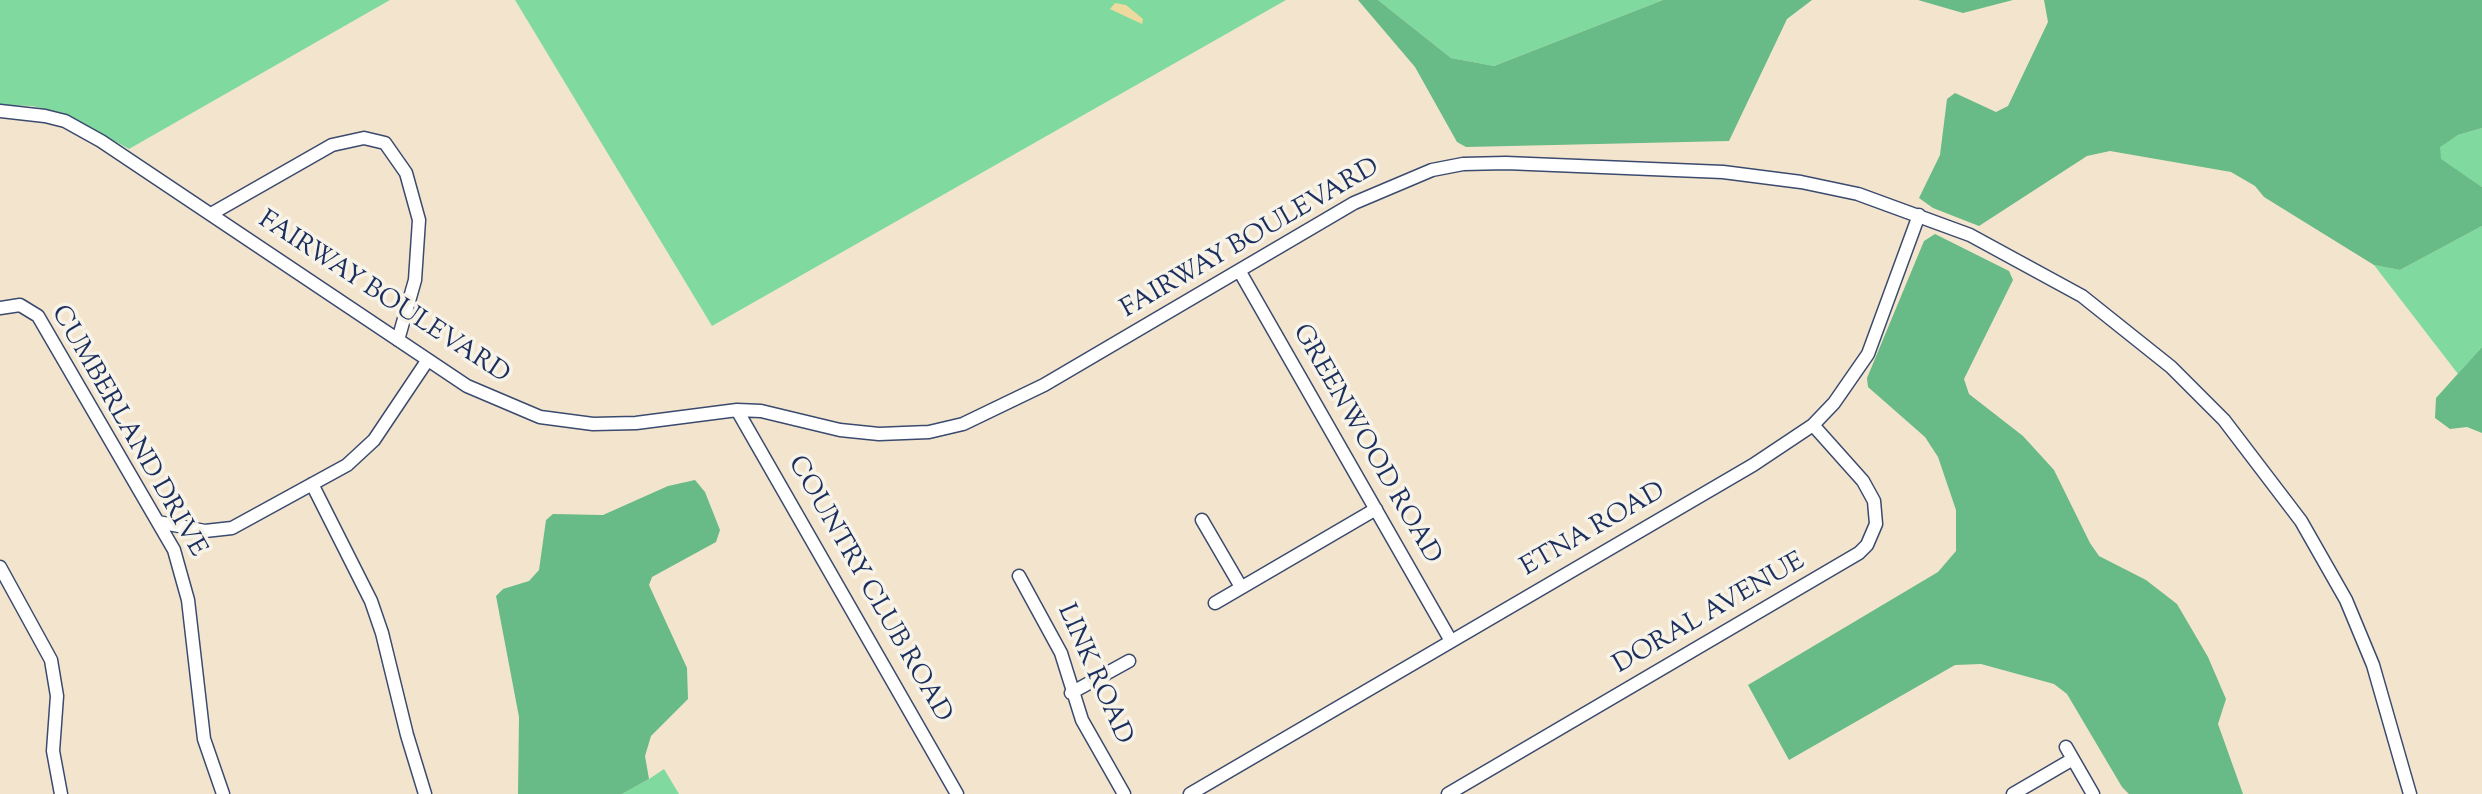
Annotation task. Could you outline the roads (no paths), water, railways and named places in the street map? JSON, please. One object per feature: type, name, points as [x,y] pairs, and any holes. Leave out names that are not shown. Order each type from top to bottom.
[{"type":"street","name":"FAIRWAY BOULEVARD","points":[[0,111],[24,112],[65,121],[109,145],[467,386],[510,407],[565,422],[614,424],[737,410],[761,411],[840,430],[868,433],[916,434],[945,429],[990,413],[1044,385],[1375,192],[1413,176],[1463,164],[1506,163],[1767,176],[1849,192],[1919,215],[1991,244],[2082,296],[2171,367],[2234,432],[2301,521],[2346,600],[2373,665],[2410,794]]},
{"type":"street","points":[[211,214],[332,145],[364,138],[385,143],[406,173],[419,220],[415,280],[398,340]]},
{"type":"street","name":"ETNA ROAD","points":[[1189,794],[1754,465],[1813,425],[1834,403],[1868,354],[1919,215]]},
{"type":"street","name":"GREENWOOD ROAD","points":[[1240,272],[1451,641]]},
{"type":"street","name":"CUMBERLAND DRIVE","points":[[0,308],[20,305],[33,311],[43,322],[158,522],[183,574],[204,740],[223,794]]},
{"type":"street","points":[[158,522],[192,530],[219,531],[245,523],[347,465],[374,440],[427,361]]},
{"type":"street","name":"COUNTRY CLUB ROAD","points":[[737,410],[957,794]]},
{"type":"street","name":"DORAL AVENUE","points":[[1448,794],[1859,553],[1872,535],[1875,524],[1874,501],[1863,481],[1813,425]]},
{"type":"street","points":[[312,484],[371,601],[425,794]]},
{"type":"street","points":[[1215,603],[1376,509]]},
{"type":"street","points":[[1202,520],[1241,587]]},
{"type":"street","points":[[0,567],[51,660],[57,696],[53,751],[61,794]]},
{"type":"street","name":"LINK ROAD","points":[[1019,576],[1048,624],[1061,653],[1082,720],[1124,794]]},
{"type":"street","points":[[1072,693],[1129,660]]},
{"type":"street","points":[[2066,747],[2093,794]]},
{"type":"street","points":[[2013,794],[2073,759]]}]
